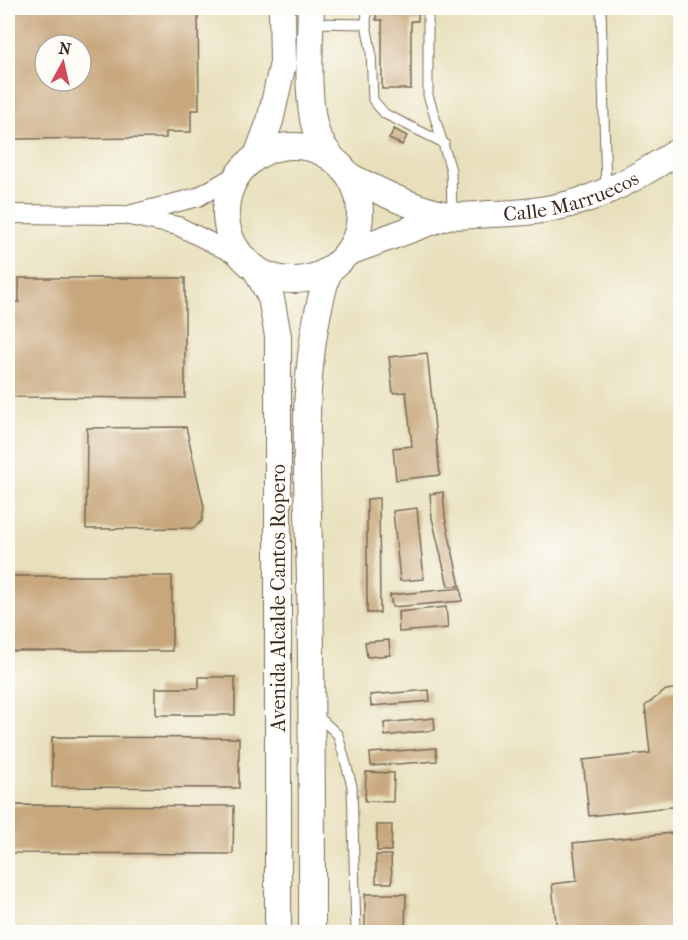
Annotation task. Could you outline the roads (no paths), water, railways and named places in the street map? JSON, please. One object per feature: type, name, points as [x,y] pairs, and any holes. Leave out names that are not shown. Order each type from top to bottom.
[{"type":"main road","points":[[257,156],[270,121],[283,63],[282,8]]},
{"type":"main road","points":[[310,15],[310,66],[314,121],[319,139],[332,158],[351,177],[358,195],[361,214],[358,234],[349,252],[329,270],[311,278],[292,280],[272,276],[249,263],[232,240],[226,218],[228,195],[238,174],[257,156],[276,148],[295,145],[315,149],[332,158]]},
{"type":"main road","name":"Calle Marruecos","points":[[351,177],[393,198],[451,215],[521,214],[583,202],[638,177],[681,150]]},
{"type":"main road","name":"Calle Marruecos","points":[[349,252],[451,215]]},
{"type":"main road","name":"Avenida Alcalde Cantos Ropero","points":[[249,263],[271,298],[278,336],[278,933]]},
{"type":"main road","name":"Avenida Alcalde Cantos Ropero","points":[[312,933],[312,710],[308,460],[310,362],[318,305],[329,270]]},
{"type":"street","points":[[124,215],[198,197],[238,174]]},
{"type":"street","points":[[8,214],[124,215],[178,226],[249,263]]},
{"type":"lane","points":[[367,8],[366,24],[371,51],[373,100],[385,114],[444,143]]},
{"type":"lane","points":[[428,8],[428,95],[451,170],[451,215]]},
{"type":"lane","points":[[601,8],[606,192]]},
{"type":"lane","points":[[310,15],[366,24]]},
{"type":"lane","points":[[312,710],[338,735],[352,786],[356,933]]}]
